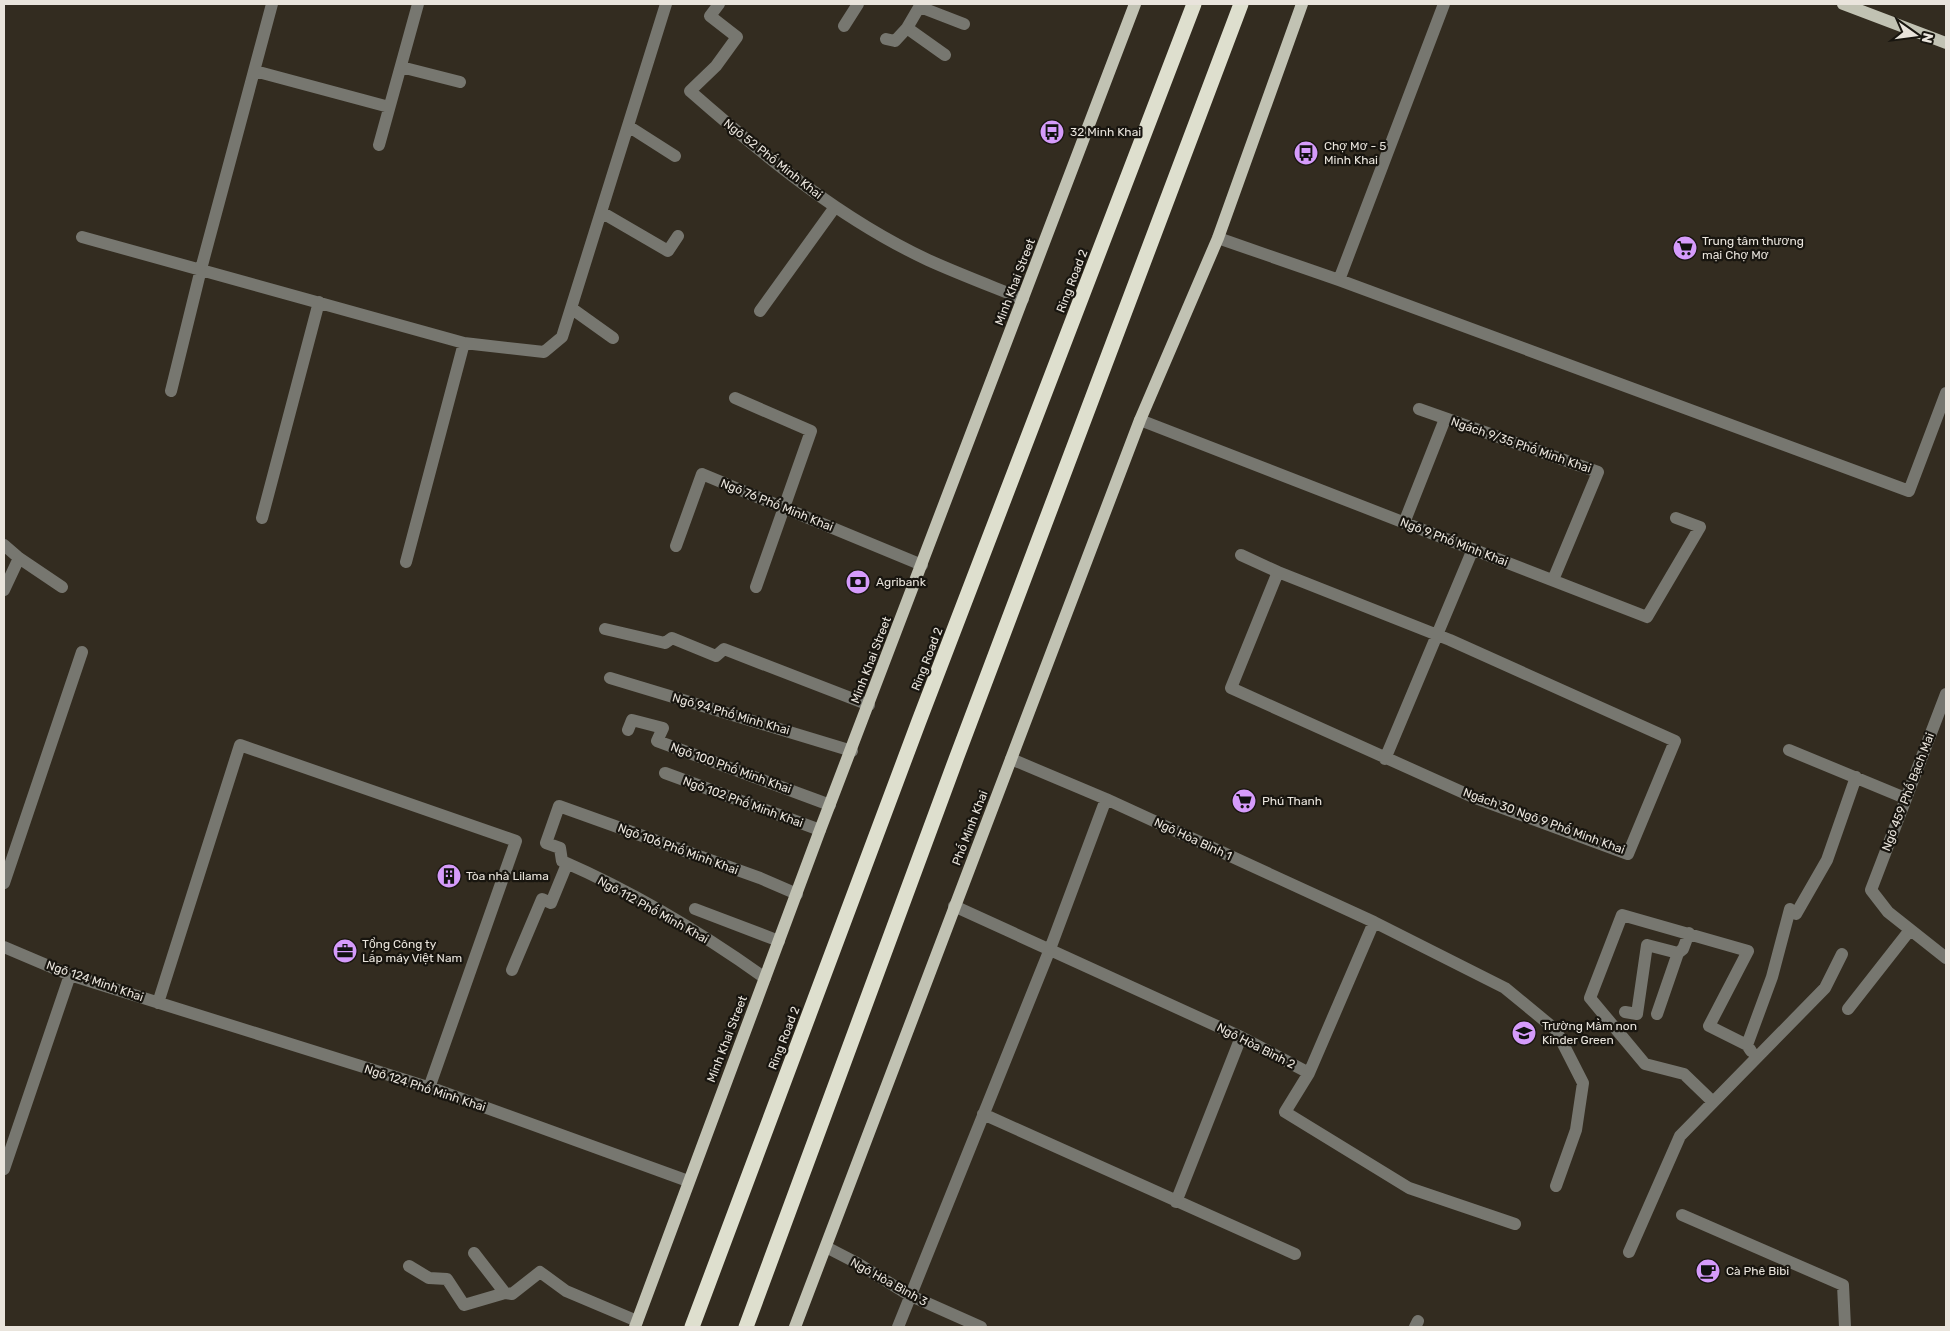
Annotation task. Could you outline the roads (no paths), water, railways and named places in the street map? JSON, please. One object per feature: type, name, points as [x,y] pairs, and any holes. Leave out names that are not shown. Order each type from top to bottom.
[{"type":"highway","name":"Ring Road 2","points":[[692,1327],[923,712],[1194,4]]},
{"type":"highway","points":[[746,1327],[956,759],[1241,4]]},
{"type":"main road","name":"Minh Khai Street","points":[[636,1324],[820,830],[852,751],[1135,4]]},
{"type":"main road","points":[[1011,759],[1140,420],[1218,238],[1302,4]]},
{"type":"main road","points":[[1843,4],[1946,43]]},
{"type":"main road","name":"Phố Minh Khai","points":[[954,906],[1011,759]]},
{"type":"main road","points":[[795,1327],[954,906]]},
{"type":"street","points":[[171,391],[201,269],[272,4]]},
{"type":"street","points":[[379,145],[418,4]]},
{"type":"street","points":[[82,237],[464,342],[544,352],[562,337],[666,4]]},
{"type":"street","name":"Ngõ 52 Phố Minh Khai","points":[[719,4],[710,16],[736,37],[716,66],[690,91],[754,147],[835,207],[927,260],[1023,299]]},
{"type":"street","points":[[844,26],[858,4]]},
{"type":"street","points":[[1339,280],[1444,4]]},
{"type":"street","points":[[886,39],[895,42],[907,28],[921,5],[964,24]]},
{"type":"street","points":[[907,28],[945,55]]},
{"type":"street","points":[[401,67],[460,82]]},
{"type":"street","points":[[255,71],[389,107]]},
{"type":"street","points":[[628,126],[675,156]]},
{"type":"street","name":"Ngõ 52 Phố Minh Khai","points":[[760,311],[835,207]]},
{"type":"street","points":[[601,212],[668,251],[678,236]]},
{"type":"street","points":[[1218,238],[1339,280],[1909,491],[1946,393]]},
{"type":"street","points":[[262,518],[319,302]]},
{"type":"street","points":[[571,308],[613,338]]},
{"type":"street","points":[[406,562],[464,342]]},
{"type":"street","points":[[735,398],[811,431],[756,587]]},
{"type":"street","name":"Ngách 9/35 Phố Minh Khai","points":[[1419,409],[1598,472],[1552,580]]},
{"type":"street","points":[[1404,523],[1446,419]]},
{"type":"street","name":"Ngõ 9 Phố Minh Khai","points":[[1140,420],[1647,617],[1700,527],[1676,518]]},
{"type":"street","name":"Ngõ 76 Phố Minh Khai","points":[[676,546],[702,474],[922,565]]},
{"type":"street","points":[[4,545],[19,558],[62,587]]},
{"type":"street","points":[[1385,759],[1473,550]]},
{"type":"street","name":"Ngách 30 Ngõ 9 Phố Minh Khai","points":[[1241,555],[1278,572],[1437,635],[1675,741],[1628,854],[1472,797],[1231,688],[1278,572]]},
{"type":"street","points":[[4,590],[19,558]]},
{"type":"street","points":[[605,629],[665,643],[672,638],[716,656],[724,649],[869,705]]},
{"type":"street","points":[[4,883],[82,652]]},
{"type":"street","name":"Ngõ 94 Phố Minh Khai","points":[[610,678],[852,751]]},
{"type":"street","name":"Ngõ 459 Phố Bạch Mai","points":[[1910,930],[1888,912],[1871,890],[1905,798],[1945,702]]},
{"type":"street","name":"Ngõ 100 Phố Minh Khai","points":[[628,730],[632,720],[663,728],[657,741],[830,805]]},
{"type":"street","points":[[158,1003],[240,746],[516,841],[429,1088]]},
{"type":"street","points":[[1790,750],[1905,798]]},
{"type":"street","name":"Ngõ Hòa Bình 1","points":[[1011,759],[1106,799],[1374,922],[1505,988],[1556,1030],[1583,1083],[1576,1130],[1556,1186]]},
{"type":"street","name":"Ngõ 102 Phố Minh Khai","points":[[665,773],[820,830]]},
{"type":"street","points":[[1747,1045],[1772,977],[1790,909],[1796,914],[1827,860],[1856,778]]},
{"type":"street","points":[[898,1327],[909,1295],[1050,949],[1106,799]]},
{"type":"street","name":"Ngõ 112 Phố Minh Khai","points":[[559,806],[546,843],[560,848],[562,861],[635,898],[732,954],[765,978]]},
{"type":"street","name":"Ngõ 106 Phố Minh Khai","points":[[559,806],[760,878],[797,894]]},
{"type":"street","points":[[512,970],[542,899],[550,903],[567,864]]},
{"type":"street","name":"Ngõ Hòa Bình 2","points":[[954,906],[1241,1037],[1309,1073],[1285,1112],[1409,1188],[1515,1224]]},
{"type":"street","points":[[695,909],[779,941]]},
{"type":"street","points":[[1713,1102],[1684,1074],[1645,1064],[1590,998],[1622,915],[1748,951],[1709,1026],[1747,1045],[1755,1059]]},
{"type":"street","points":[[1309,1073],[1374,922]]},
{"type":"street","points":[[1848,1009],[1910,930],[1945,954]]},
{"type":"street","points":[[1657,1014],[1678,954],[1683,949],[1689,933]]},
{"type":"street","points":[[1625,1012],[1637,1014],[1647,945],[1678,954]]},
{"type":"street","name":"Ngõ 124 Minh Khai","points":[[4,947],[70,975],[158,1003]]},
{"type":"street","points":[[1629,1252],[1680,1136],[1825,988],[1842,954]]},
{"type":"street","points":[[4,1169],[70,975]]},
{"type":"street","name":"Ngõ 124 Phố Minh Khai","points":[[158,1003],[429,1088],[688,1182]]},
{"type":"street","points":[[1176,1202],[1241,1037]]},
{"type":"street","points":[[983,1114],[1176,1202],[1202,1210],[1295,1254]]},
{"type":"street","points":[[1682,1214],[1844,1285],[1845,1327]]},
{"type":"street","name":"Ngõ Hòa Bình 3","points":[[826,1247],[857,1263],[909,1295],[981,1327]]},
{"type":"street","points":[[474,1253],[505,1293]]},
{"type":"street","points":[[409,1266],[429,1278],[447,1279],[464,1305],[505,1293],[512,1294],[540,1272],[566,1292],[636,1324]]},
{"type":"place","name":"32 Minh Khai","points":[[1052,132]]},
{"type":"place","name":"Chợ Mơ - 5 Minh Khai","points":[[1306,153]]},
{"type":"place","name":"Trung tâm thương mại Chợ Mơ","points":[[1685,248]]},
{"type":"place","name":"Agribank","points":[[858,582]]},
{"type":"place","name":"Phú Thanh","points":[[1244,801]]},
{"type":"place","name":"Tòa nhà Lilama","points":[[449,876]]},
{"type":"place","name":"Tổng Công ty Lắp máy Việt Nam","points":[[345,951]]},
{"type":"place","name":"Trường Mầm non Kinder Green","points":[[1524,1033]]},
{"type":"place","name":"Cà Phê Bibi","points":[[1708,1271]]}]
